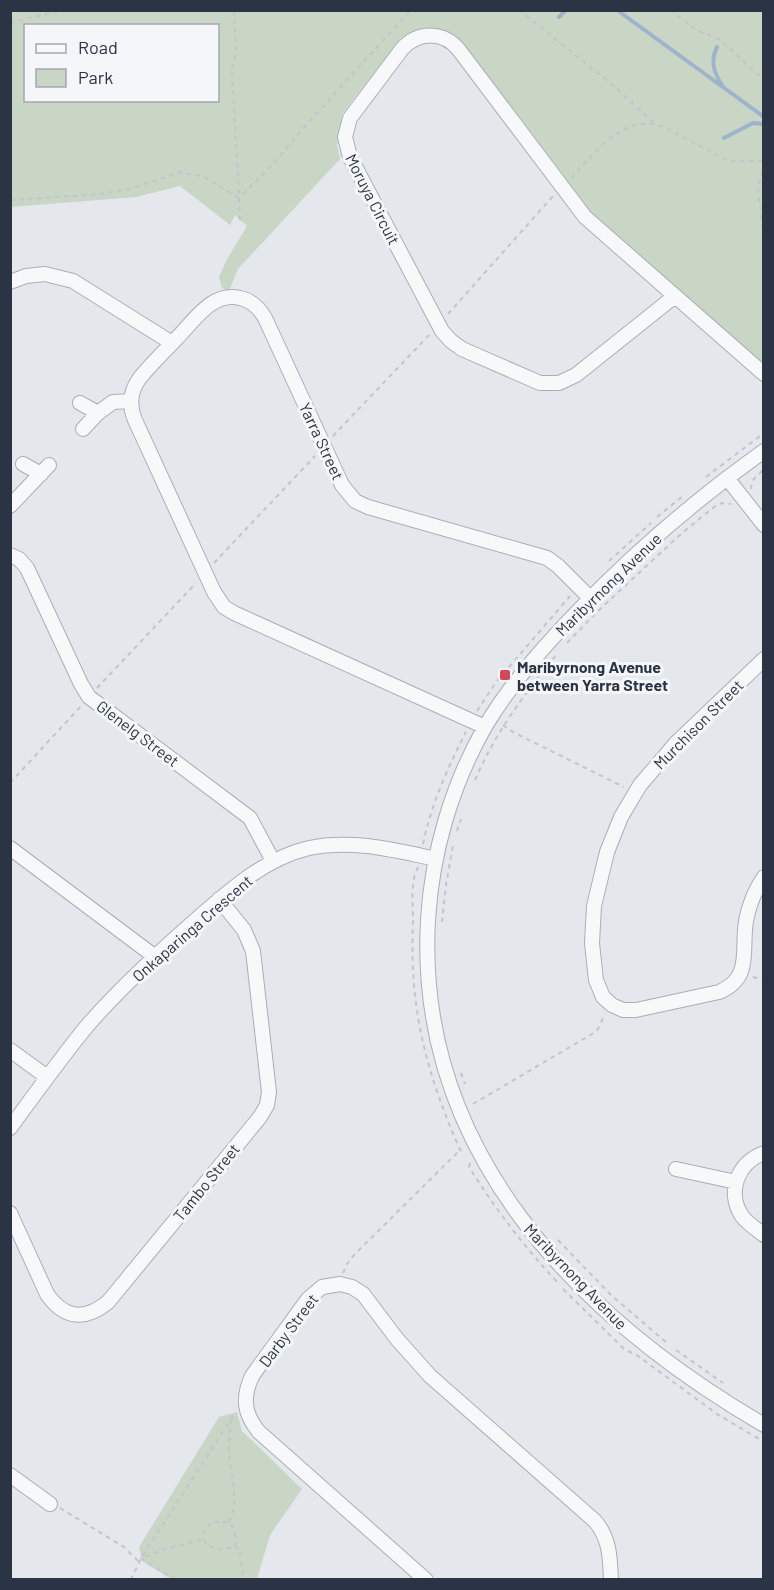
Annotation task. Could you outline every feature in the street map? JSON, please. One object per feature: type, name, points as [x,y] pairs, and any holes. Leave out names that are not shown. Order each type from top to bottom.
[{"type":"street","name":"Moruya Circuit","points":[[675,296],[565,382],[552,384],[533,381],[462,349],[451,341],[439,324],[350,157],[345,144],[345,131],[350,118],[406,45],[416,38],[428,35],[445,38],[455,45],[585,216],[764,374]]},
{"type":"street","points":[[10,282],[26,276],[45,274],[73,281],[172,343]]},
{"type":"street","name":"Yarra Street","points":[[131,401],[133,390],[139,379],[206,308],[216,300],[233,297],[244,299],[254,304],[265,318],[345,491],[361,505],[540,556],[553,562],[590,598]]},
{"type":"street","points":[[83,429],[105,406],[113,402],[131,401],[135,420],[205,573],[217,598],[229,610],[472,721],[489,721]]},
{"type":"street","points":[[80,403],[98,413]]},
{"type":"street","name":"Maribyrnong Avenue","points":[[764,452],[727,478],[643,548],[590,598],[525,669],[489,721],[455,791],[436,859],[429,900],[427,933],[431,1009],[448,1082],[466,1128],[489,1173],[517,1215],[604,1308],[684,1374],[764,1425]]},
{"type":"street","points":[[10,506],[45,470],[23,464]]},
{"type":"street","points":[[727,478],[764,525]]},
{"type":"street","name":"Glenelg Street","points":[[10,555],[27,568],[81,684],[90,697],[250,818],[273,861]]},
{"type":"street","name":"Murchison Street","points":[[764,659],[663,756],[635,793],[621,817],[607,852],[594,906],[592,943],[596,980],[603,997],[612,1005],[623,1010],[636,1010],[720,992],[730,986],[738,977],[743,966],[746,918],[753,895],[764,877]]},
{"type":"street","name":"Onkaparinga Crescent","points":[[10,1128],[87,1026],[154,956],[249,876],[273,861],[305,849],[339,844],[366,845],[418,861],[436,859]]},
{"type":"street","points":[[10,848],[154,956]]},
{"type":"street","name":"Tambo Street","points":[[10,1213],[47,1294],[54,1304],[63,1311],[75,1315],[98,1310],[108,1302],[260,1117],[267,1105],[269,1092],[253,951],[244,930],[219,899]]},
{"type":"street","points":[[10,1050],[47,1077]]},
{"type":"street","points":[[764,1152],[744,1165],[736,1182],[736,1202],[741,1214],[764,1235]]},
{"type":"street","points":[[676,1168],[736,1182]]},
{"type":"street","points":[[340,1284],[352,1287],[363,1294],[397,1339],[442,1387],[595,1521],[603,1530],[608,1542],[611,1580]]},
{"type":"street","name":"Darby Street","points":[[245,1409],[246,1389],[252,1376],[308,1299],[322,1287],[340,1284]]},
{"type":"street","points":[[245,1409],[250,1422],[259,1432],[426,1580]]},
{"type":"street","points":[[10,1475],[50,1504]]},
{"type":"path","points":[[10,23],[63,10]]},
{"type":"path","points":[[234,10],[236,51],[232,70],[240,220]]},
{"type":"path","points":[[239,198],[274,163],[411,10]]},
{"type":"path","points":[[519,10],[608,81],[654,123],[729,161],[764,161],[758,189],[764,243]]},
{"type":"path","points":[[670,10],[698,31],[719,39],[764,80]]},
{"type":"path","points":[[10,783],[439,324],[561,187],[616,133],[637,123],[654,123]]},
{"type":"path","points":[[10,200],[101,194],[133,188],[181,172],[204,177],[239,198]]},
{"type":"path","points":[[699,483],[764,433]]},
{"type":"path","points":[[567,643],[645,566],[714,507],[722,503],[735,504],[751,493],[752,481],[764,470]]},
{"type":"path","points":[[609,561],[686,494]]},
{"type":"path","points":[[579,587],[497,681],[480,707],[458,747],[427,824],[418,870],[414,878],[412,959],[421,1040],[432,1082],[460,1150],[466,1153],[470,1161],[469,1167],[478,1182],[525,1247],[565,1291],[624,1348],[717,1414],[764,1442]]},
{"type":"path","points":[[471,789],[503,725],[560,651]]},
{"type":"path","points":[[480,707],[489,721],[503,725],[635,793]]},
{"type":"path","points":[[457,832],[463,810]]},
{"type":"path","points":[[442,922],[454,842]]},
{"type":"path","points":[[418,861],[418,870]]},
{"type":"path","points":[[748,975],[764,980]]},
{"type":"path","points":[[473,1104],[592,1034],[598,1029],[606,1010]]},
{"type":"path","points":[[459,1066],[466,1085]]},
{"type":"path","points":[[340,1284],[344,1270],[354,1255],[460,1150]]},
{"type":"path","points":[[555,1237],[640,1322],[725,1384]]},
{"type":"path","points":[[131,1580],[140,1560],[231,1417],[236,1412],[245,1409]]},
{"type":"path","points":[[229,1522],[232,1515],[233,1484],[229,1451],[231,1417]]},
{"type":"path","points":[[50,1504],[64,1510],[174,1580]]},
{"type":"path","points":[[236,1546],[218,1550],[211,1548],[204,1539],[204,1530],[214,1522],[229,1522],[233,1526],[244,1580]]},
{"type":"path","points":[[140,1560],[165,1549],[204,1539]]},
{"type":"green space","points":[[11,11],[763,11],[763,365],[591,215],[496,91],[432,31],[417,30],[401,38],[342,114],[337,145],[340,159],[238,269],[229,291],[222,288],[219,277],[247,226],[235,215],[230,225],[180,186],[136,197],[11,207]]},
{"type":"green space","points":[[237,1412],[242,1431],[302,1489],[270,1535],[257,1579],[171,1579],[142,1561],[139,1547],[219,1417]]},
{"type":"waterway","points":[[559,17],[566,10]]},
{"type":"waterway","points":[[617,10],[764,117]]},
{"type":"waterway","points":[[717,47],[714,67],[722,85]]},
{"type":"waterway","points":[[724,138],[753,123],[764,124]]},
{"type":"place","name":"Maribyrnong Avenue between Yarra Street","points":[[505,675]]}]
